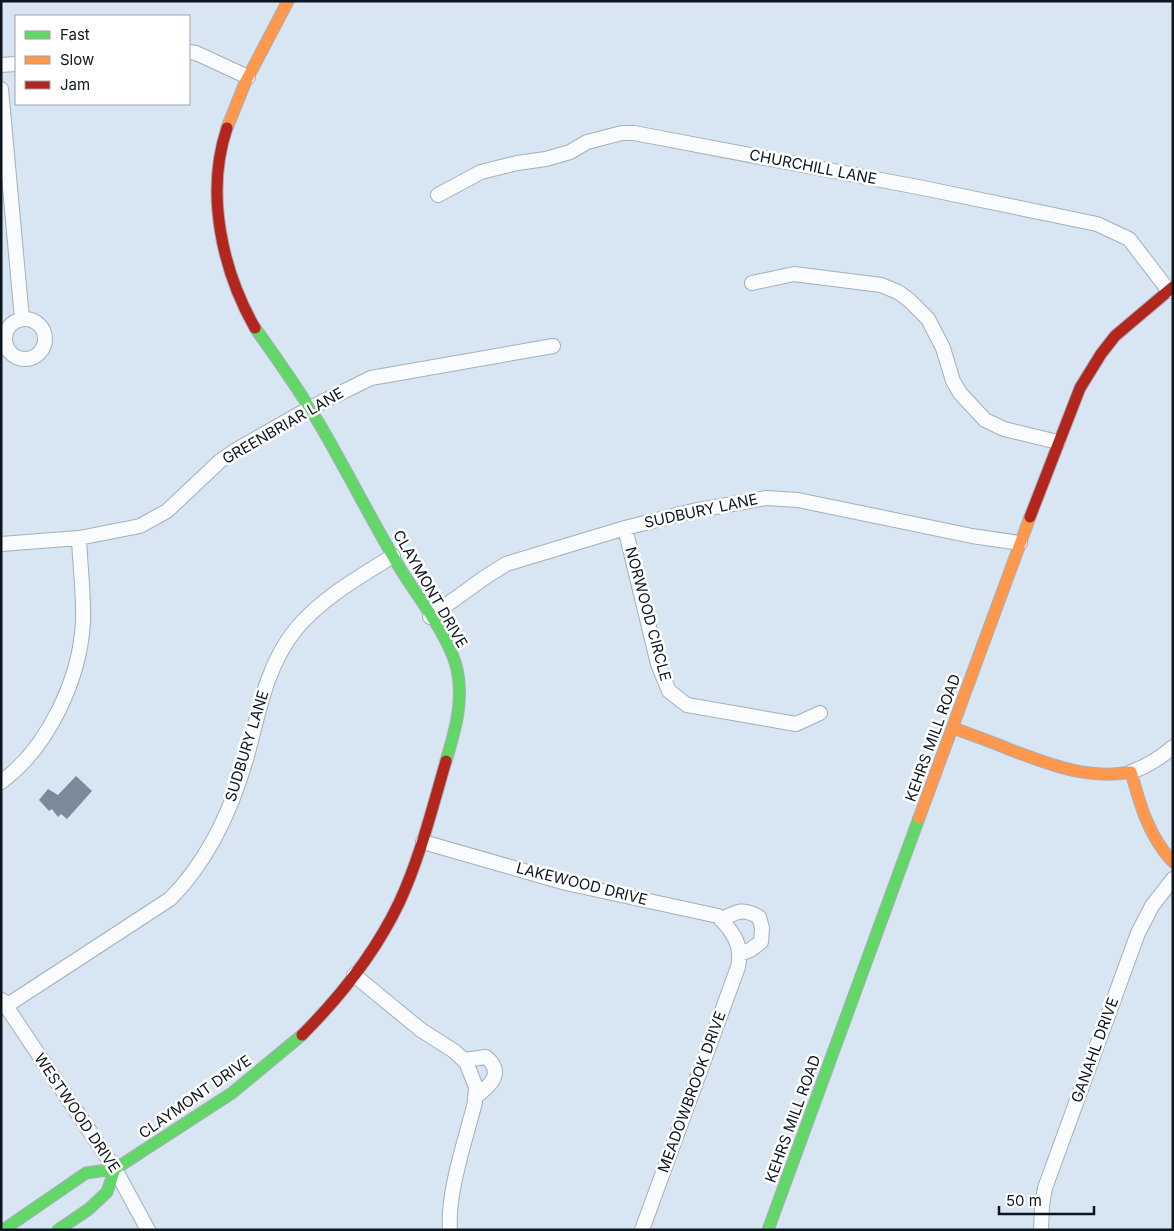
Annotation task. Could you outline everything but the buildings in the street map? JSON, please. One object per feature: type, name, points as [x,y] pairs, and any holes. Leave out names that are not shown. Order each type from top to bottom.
[{"type":"street","name":"CLAYMONT DRIVE","points":[[3,1230],[86,1173],[115,1169],[232,1093],[289,1047],[322,1015],[354,975],[398,903],[423,842],[458,719],[460,700],[454,661],[310,408],[276,354],[255,327],[242,303],[225,253],[219,209],[221,152],[233,111],[248,77],[288,1]]},
{"type":"street","points":[[190,52],[196,53],[248,77]]},
{"type":"street","points":[[1,65],[15,64]]},
{"type":"street","points":[[1,89],[22,319]]},
{"type":"street","name":"CHURCHILL LANE","points":[[438,195],[481,172],[517,163],[546,159],[570,152],[587,142],[622,133],[634,133],[923,188],[1097,224],[1129,239],[1171,289]]},
{"type":"street","points":[[752,283],[794,274],[881,285],[898,292],[910,300],[928,319],[943,348],[953,381],[960,393],[985,420],[1004,429],[1058,442]]},
{"type":"street","name":"KEHRS MILL ROAD","points":[[768,1230],[1020,543],[1080,388],[1101,354],[1115,336],[1171,289]]},
{"type":"street","name":"GREENBRIAR LANE","points":[[1,544],[79,538],[140,526],[154,519],[180,500],[220,461],[236,450],[310,408],[371,378],[553,346]]},
{"type":"street","name":"SUDBURY LANE","points":[[430,617],[506,564],[625,528],[693,510],[766,498],[798,500],[972,536],[1020,543]]},
{"type":"street","name":"NORWOOD CIRCLE","points":[[625,528],[658,664],[669,692],[687,704],[796,724],[820,713]]},
{"type":"street","points":[[1,782],[20,765],[39,743],[69,685],[80,646],[83,622],[79,538]]},
{"type":"street","name":"SUDBURY LANE","points":[[4,1003],[170,899],[182,886],[195,871],[207,852],[234,797],[266,684],[274,664],[287,642],[296,629],[335,593],[393,556]]},
{"type":"street","points":[[953,728],[1066,770],[1106,776],[1132,772],[1147,766],[1173,747]]},
{"type":"street","points":[[1132,772],[1145,814],[1157,842],[1166,856],[1173,862]]},
{"type":"street","name":"LAKEWOOD DRIVE","points":[[423,842],[566,883],[718,916],[734,934],[740,954]]},
{"type":"street","name":"GANAHL DRIVE","points":[[1041,1230],[1045,1188],[1138,933],[1152,906],[1173,879]]},
{"type":"street","points":[[721,920],[740,911],[751,912],[759,916],[762,928],[761,942],[740,954]]},
{"type":"street","name":"MEADOWBROOK DRIVE","points":[[642,1230],[738,967],[740,954]]},
{"type":"street","points":[[354,975],[421,1030],[454,1051],[464,1060],[476,1087],[452,1195],[449,1216],[450,1230]]},
{"type":"street","name":"WESTWOOD DRIVE","points":[[4,1003],[115,1169],[148,1230]]},
{"type":"street","points":[[464,1060],[486,1057],[493,1063],[496,1072],[492,1083],[475,1098]]},
{"type":"street","points":[[58,1230],[89,1209],[107,1192],[115,1169]]},
{"type":"traffic: fast","points":[[255,328],[312,412],[401,570],[441,631],[453,656],[459,681],[459,704],[458,716],[446,761]]},
{"type":"traffic: fast","points":[[768,1230],[919,818]]},
{"type":"traffic: fast","points":[[3,1230],[86,1173],[115,1169],[232,1093],[302,1035]]},
{"type":"traffic: fast","points":[[58,1230],[89,1209],[107,1192],[115,1169]]},
{"type":"traffic: slow","points":[[227,128],[245,83],[288,1]]},
{"type":"traffic: slow","points":[[919,818],[1030,517]]},
{"type":"traffic: slow","points":[[953,728],[1070,770],[1100,774],[1131,772],[1146,820],[1158,842],[1173,862]]},
{"type":"traffic: jam","points":[[227,128],[217,179],[220,231],[234,281],[243,305],[255,328]]},
{"type":"traffic: jam","points":[[1030,517],[1080,388],[1101,354],[1115,336],[1173,287]]},
{"type":"traffic: jam","points":[[302,1035],[343,990],[368,956],[390,921],[413,869],[446,761]]}]
